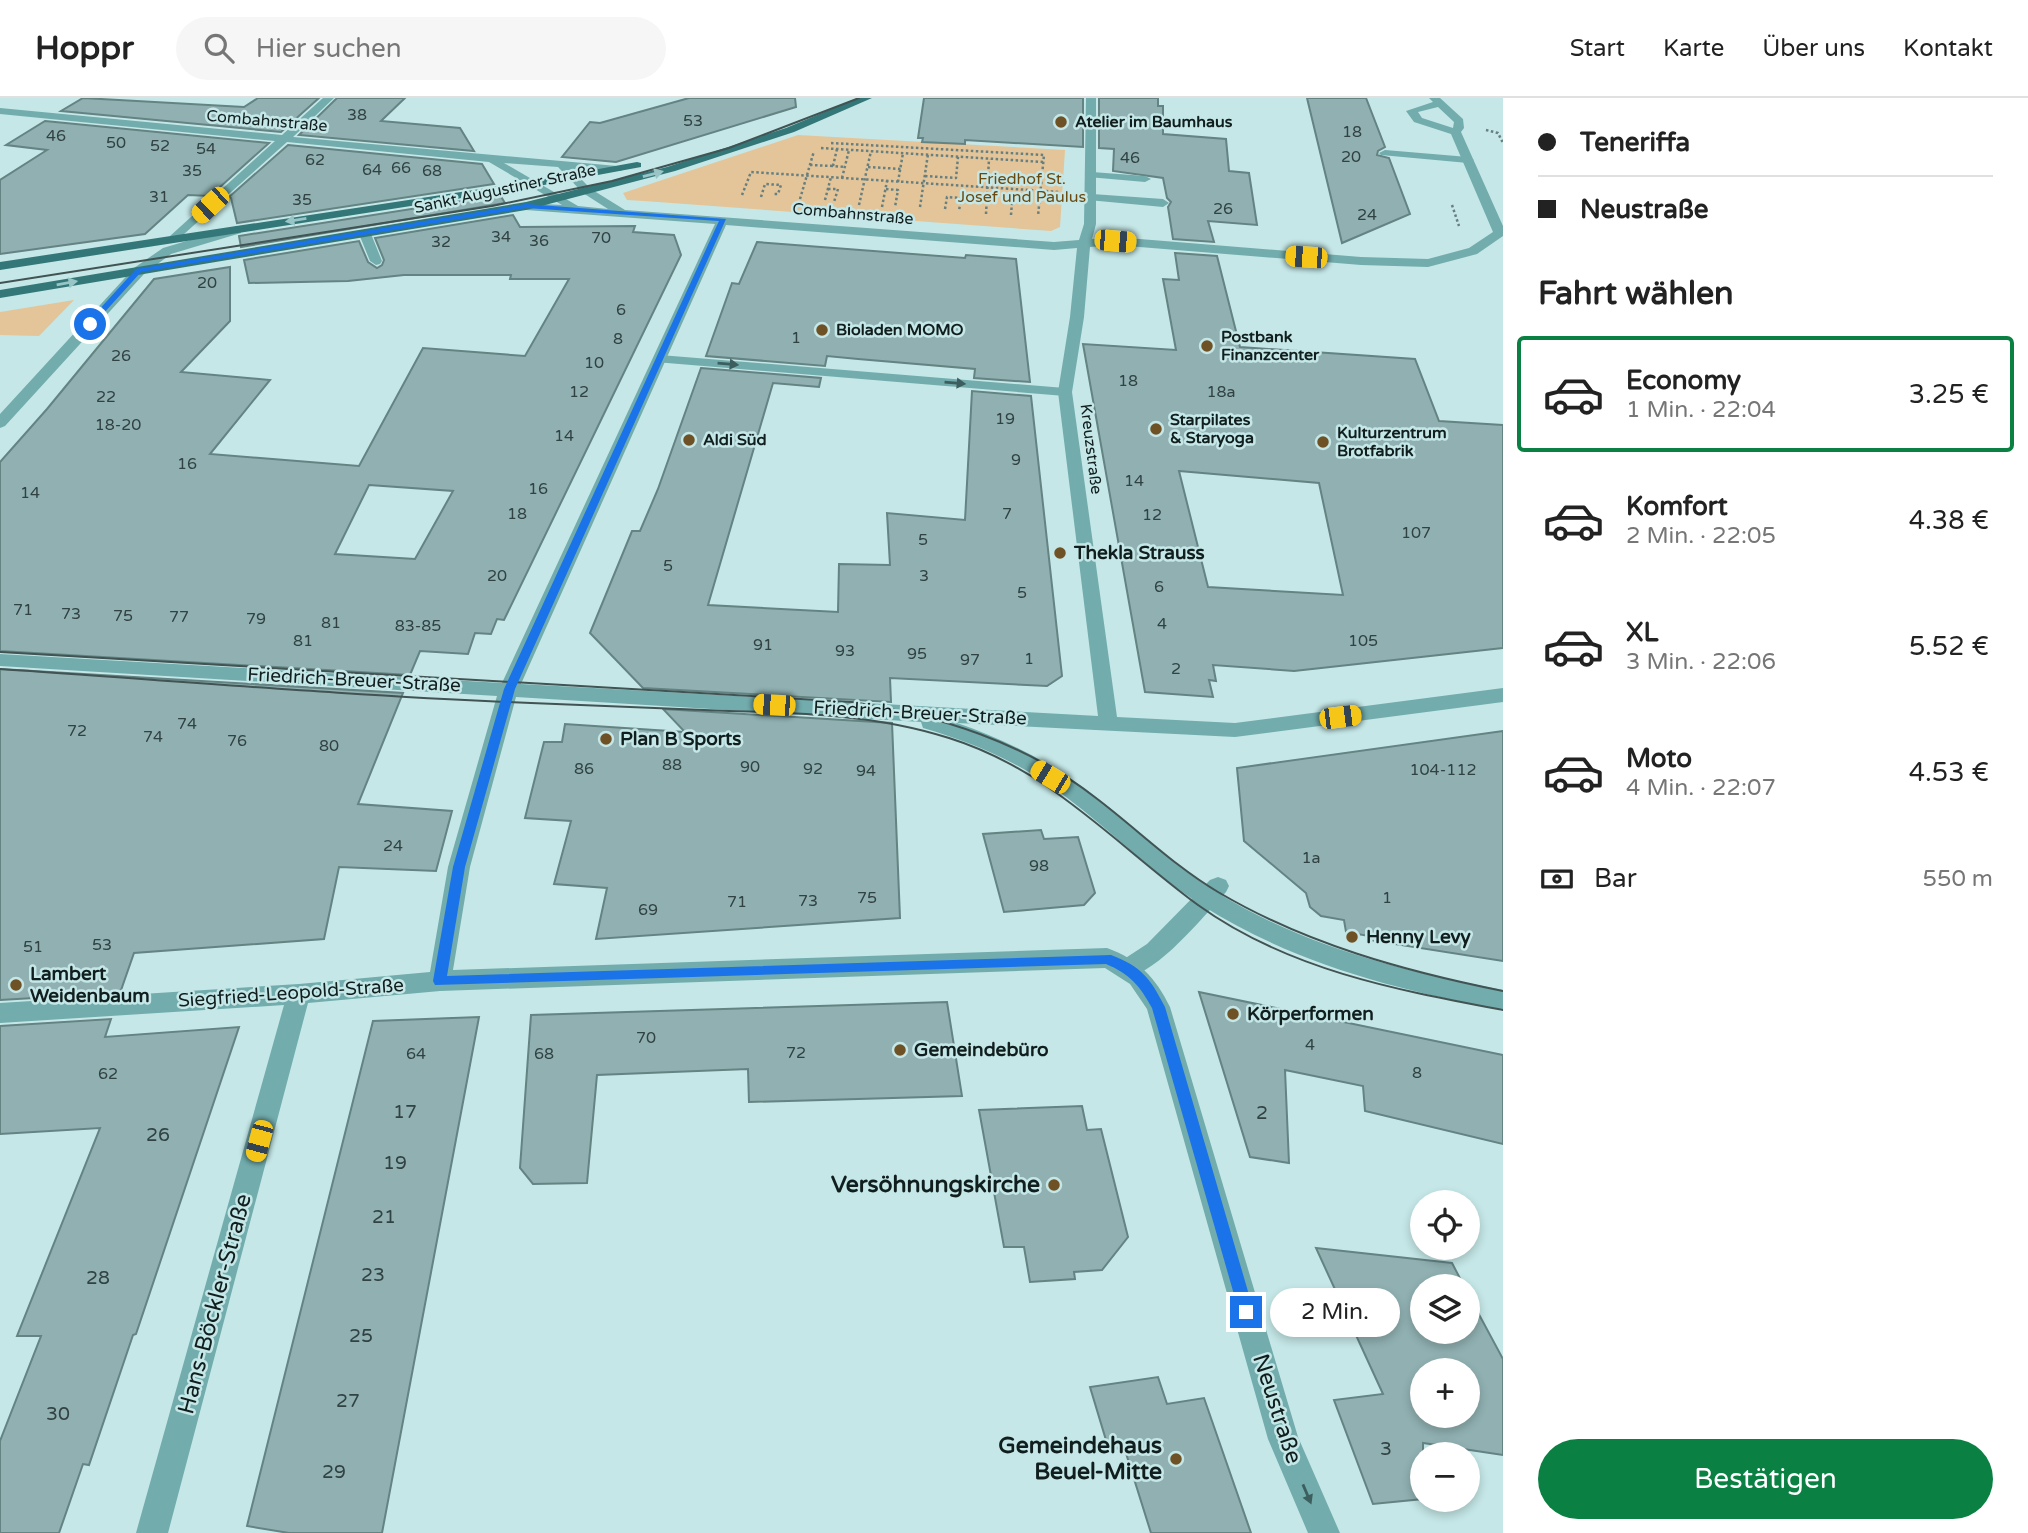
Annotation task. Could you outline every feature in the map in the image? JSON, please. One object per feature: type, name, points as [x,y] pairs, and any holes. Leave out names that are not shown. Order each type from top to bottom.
[{"type":"main road","name":"Sankt Augustiner Straße","points":[[0,294],[526,206],[733,150],[867,98]]},
{"type":"main road","points":[[680,153],[771,123]]},
{"type":"main road","name":"Sankt Augustiner Straße","points":[[0,266],[533,184],[657,160]]},
{"type":"street","points":[[174,239],[329,98]]},
{"type":"street","name":"Kreuzstraße","points":[[1091,98],[1090,224],[1084,244],[1077,317],[1065,392],[1108,722]]},
{"type":"street","points":[[1385,153],[1468,160],[1455,132],[1418,120],[1412,115],[1411,111],[1437,101],[1452,112],[1458,121],[1459,128],[1455,132]]},
{"type":"street","name":"Combahnstraße","points":[[0,111],[521,160],[563,167],[617,169]]},
{"type":"street","name":"Combahnstraße","points":[[489,159],[579,210]]},
{"type":"street","name":"Combahnstraße","points":[[526,206],[620,211],[1054,246],[1115,241],[1399,263],[1449,259],[1473,251],[1500,233],[1468,160]]},
{"type":"street","name":"Combahnstraße","points":[[563,167],[587,191],[620,211]]},
{"type":"street","points":[[1092,174],[1145,179]]},
{"type":"street","points":[[1092,196],[1163,203]]},
{"type":"street","points":[[440,981],[459,867],[509,689],[723,219]]},
{"type":"street","name":"Sankt Augustiner Straße","points":[[139,271],[166,251],[239,229]]},
{"type":"street","points":[[365,234],[376,261]]},
{"type":"street","points":[[0,423],[139,271]]},
{"type":"street","points":[[660,359],[1065,392]]},
{"type":"street","name":"Friedrich-Breuer-Straße","points":[[0,660],[880,712],[1235,730],[1503,695]]},
{"type":"street","points":[[880,712],[954,729],[1009,752],[1070,789],[1265,932],[1337,961],[1431,986],[1503,1000]]},
{"type":"street","points":[[1129,968],[1155,951],[1213,892]]},
{"type":"street","name":"Siegfried-Leopold-Straße","points":[[0,1013],[299,994],[440,981],[1076,958],[1107,958],[1129,968]]},
{"type":"street","name":"Neustraße","points":[[1129,968],[1143,980],[1158,1007],[1283,1438],[1324,1533]]},
{"type":"street","name":"Hans-Böckler-Straße","points":[[152,1533],[299,994]]},
{"type":"path","points":[[817,142],[1044,155],[1038,223]]},
{"type":"path","points":[[804,147],[1043,162]]},
{"type":"path","points":[[798,207],[815,148]]},
{"type":"path","points":[[918,215],[929,148]]},
{"type":"path","points":[[833,166],[837,149]]},
{"type":"path","points":[[842,178],[849,150]]},
{"type":"path","points":[[858,211],[871,151]]},
{"type":"path","points":[[898,182],[903,153]]},
{"type":"path","points":[[925,176],[956,178],[958,157]]},
{"type":"path","points":[[985,220],[989,159]]},
{"type":"path","points":[[810,165],[845,167]]},
{"type":"path","points":[[868,167],[901,169]]},
{"type":"path","points":[[739,203],[751,172],[1092,196]]},
{"type":"path","points":[[822,208],[831,177]]},
{"type":"path","points":[[988,178],[1024,181]]},
{"type":"path","points":[[881,212],[887,181]]},
{"type":"path","points":[[758,204],[765,184],[781,185],[778,194],[762,193]]},
{"type":"path","points":[[828,188],[838,189],[832,209]]},
{"type":"path","points":[[886,189],[898,190],[894,213]]},
{"type":"path","points":[[944,217],[947,197],[961,198],[958,218]]},
{"type":"path","points":[[1448,230],[1460,226],[1451,204]]},
{"type":"green space","name":"Friedhof St. Josef und Paulus","points":[[798,135],[1065,150],[1060,227],[1051,231],[627,200],[623,193]]},
{"type":"green space","points":[[74,300],[39,336],[0,335],[0,312]]},
{"type":"building","points":[[83,98],[244,107],[258,98],[319,98],[281,132],[61,111]]},
{"type":"building","points":[[337,98],[405,98],[381,121],[460,128],[474,151],[299,135]]},
{"type":"building","points":[[689,98],[795,98],[796,107],[616,162],[562,157],[590,122],[600,123]]},
{"type":"building","points":[[924,98],[1083,98],[1083,147],[965,140],[965,144],[922,142],[923,138],[918,138]]},
{"type":"building","points":[[1099,98],[1158,98],[1158,106],[1163,106],[1163,134],[1226,139],[1229,171],[1249,173],[1257,225],[1208,221],[1214,242],[1173,239],[1168,207],[1171,202],[1167,198],[1163,178],[1113,171],[1114,149],[1099,148]]},
{"type":"building","points":[[1307,98],[1366,98],[1385,147],[1378,151],[1377,155],[1389,158],[1410,214],[1342,243]]},
{"type":"building","points":[[45,121],[269,143],[210,196],[188,195],[145,234],[0,254],[0,180],[47,150],[6,145]]},
{"type":"building","points":[[288,145],[482,164],[494,184],[237,223],[229,197]]},
{"type":"building","points":[[500,195],[505,203],[241,247],[239,236]]},
{"type":"building","points":[[513,215],[520,227],[635,226],[633,232],[674,235],[681,255],[504,620],[497,619],[491,634],[475,633],[468,654],[420,651],[410,675],[0,651],[0,462],[154,279],[230,267],[230,321],[181,372],[270,380],[210,454],[359,466],[423,348],[525,356],[569,279],[510,279],[511,275],[404,275],[348,281],[249,283],[244,260],[359,241],[368,262],[377,268],[384,260],[375,238]],"holes":[[[369,485],[453,491],[415,559],[335,554]]]},
{"type":"building","points":[[757,242],[965,258],[966,255],[1016,259],[1030,382],[974,378],[975,369],[827,356],[825,366],[706,356],[732,283],[739,284]]},
{"type":"building","points":[[1175,253],[1217,256],[1240,347],[1415,359],[1439,421],[1503,425],[1503,648],[1294,671],[1213,665],[1216,681],[1209,680],[1213,697],[1145,692],[1083,344],[1176,350],[1163,279],[1179,280]],"holes":[[[1179,471],[1319,483],[1343,595],[1208,587]]]},
{"type":"building","points":[[701,368],[821,378],[819,387],[773,383],[708,605],[838,612],[839,564],[890,565],[887,513],[965,520],[972,391],[1031,396],[1062,676],[1047,686],[890,678],[891,702],[643,688],[590,633],[632,531],[640,531],[658,489]]},
{"type":"building","points":[[0,669],[403,693],[358,804],[452,811],[436,871],[339,867],[324,939],[134,953],[120,993],[0,1000]]},
{"type":"building","points":[[663,709],[892,723],[900,918],[596,939],[607,888],[554,884],[571,821],[525,818],[544,742],[562,742],[565,724],[685,732]]},
{"type":"building","points":[[1503,731],[1503,961],[1369,940],[1369,936],[1346,932],[1344,920],[1321,916],[1310,907],[1306,893],[1244,841],[1237,768]]},
{"type":"building","points":[[1041,830],[1044,839],[1078,837],[1095,893],[1084,905],[1004,912],[983,834]]},
{"type":"building","points":[[1199,992],[1503,1055],[1503,1144],[1365,1111],[1363,1086],[1285,1070],[1289,1163],[1250,1157]]},
{"type":"building","points":[[947,1002],[962,1096],[749,1102],[748,1069],[597,1075],[587,1183],[533,1184],[520,1168],[531,1015]]},
{"type":"building","points":[[479,1017],[382,1533],[289,1533],[247,1526],[373,1021]]},
{"type":"building","points":[[111,1019],[105,1037],[239,1027],[136,1334],[133,1335],[89,1465],[83,1464],[59,1533],[0,1533],[0,1441],[41,1336],[17,1336],[100,1128],[0,1134],[0,1026]]},
{"type":"building","name":"Versöhnungskirche","points":[[1082,1106],[1087,1130],[1101,1129],[1128,1237],[1102,1270],[1074,1272],[1075,1279],[1030,1282],[1024,1247],[1004,1247],[979,1110]]},
{"type":"building","points":[[1316,1248],[1452,1263],[1458,1274],[1410,1274],[1410,1344],[1480,1344],[1480,1316],[1503,1359],[1503,1455],[1480,1452],[1480,1442],[1410,1442],[1410,1500],[1373,1504],[1334,1400],[1383,1394]]},
{"type":"building","name":"Gemeindehaus Beuel-Mitte","points":[[1158,1377],[1167,1404],[1204,1398],[1251,1533],[1151,1533],[1124,1447],[1109,1450],[1090,1387]]},
{"type":"tram line","points":[[0,283],[492,206],[612,181],[729,148],[859,98]]},
{"type":"tram line","points":[[0,652],[852,702],[918,715],[980,734],[1040,761],[1096,798],[1202,882],[1286,927],[1393,965],[1503,991]]},
{"type":"tram line","points":[[0,669],[398,696],[812,714],[868,720],[922,730],[986,752],[1019,769],[1081,811],[1198,905],[1269,946],[1306,962],[1384,985],[1503,1010]]},
{"type":"place","name":"Atelier im Baumhaus","points":[[1061,122]]},
{"type":"place","name":"Bioladen MOMO","points":[[822,330]]},
{"type":"place","name":"Postbank Finanzcenter","points":[[1207,346]]},
{"type":"place","name":"Starpilates & Staryoga","points":[[1156,429]]},
{"type":"place","name":"Aldi Süd","points":[[689,440]]},
{"type":"place","name":"Kulturzentrum Brotfabrik","points":[[1323,442]]},
{"type":"place","name":"Thekla Strauss","points":[[1060,553]]},
{"type":"place","name":"Plan B Sports","points":[[606,739]]},
{"type":"place","name":"Henny Levy","points":[[1352,937]]},
{"type":"place","name":"Lambert Weidenbaum","points":[[16,985]]},
{"type":"place","name":"Körperformen","points":[[1233,1014]]},
{"type":"place","name":"Gemeindebüro","points":[[900,1050]]},
{"type":"place","name":"Versöhnungskirche","points":[[1054,1185]]},
{"type":"place","name":"Gemeindehaus Beuel-Mitte","points":[[1176,1459]]},
{"type":"route","points":[[90,324],[139,271],[526,206],[723,219],[509,689],[459,867],[440,981],[1107,958],[1129,968],[1143,980],[1158,1007],[1246,1312]]}]
